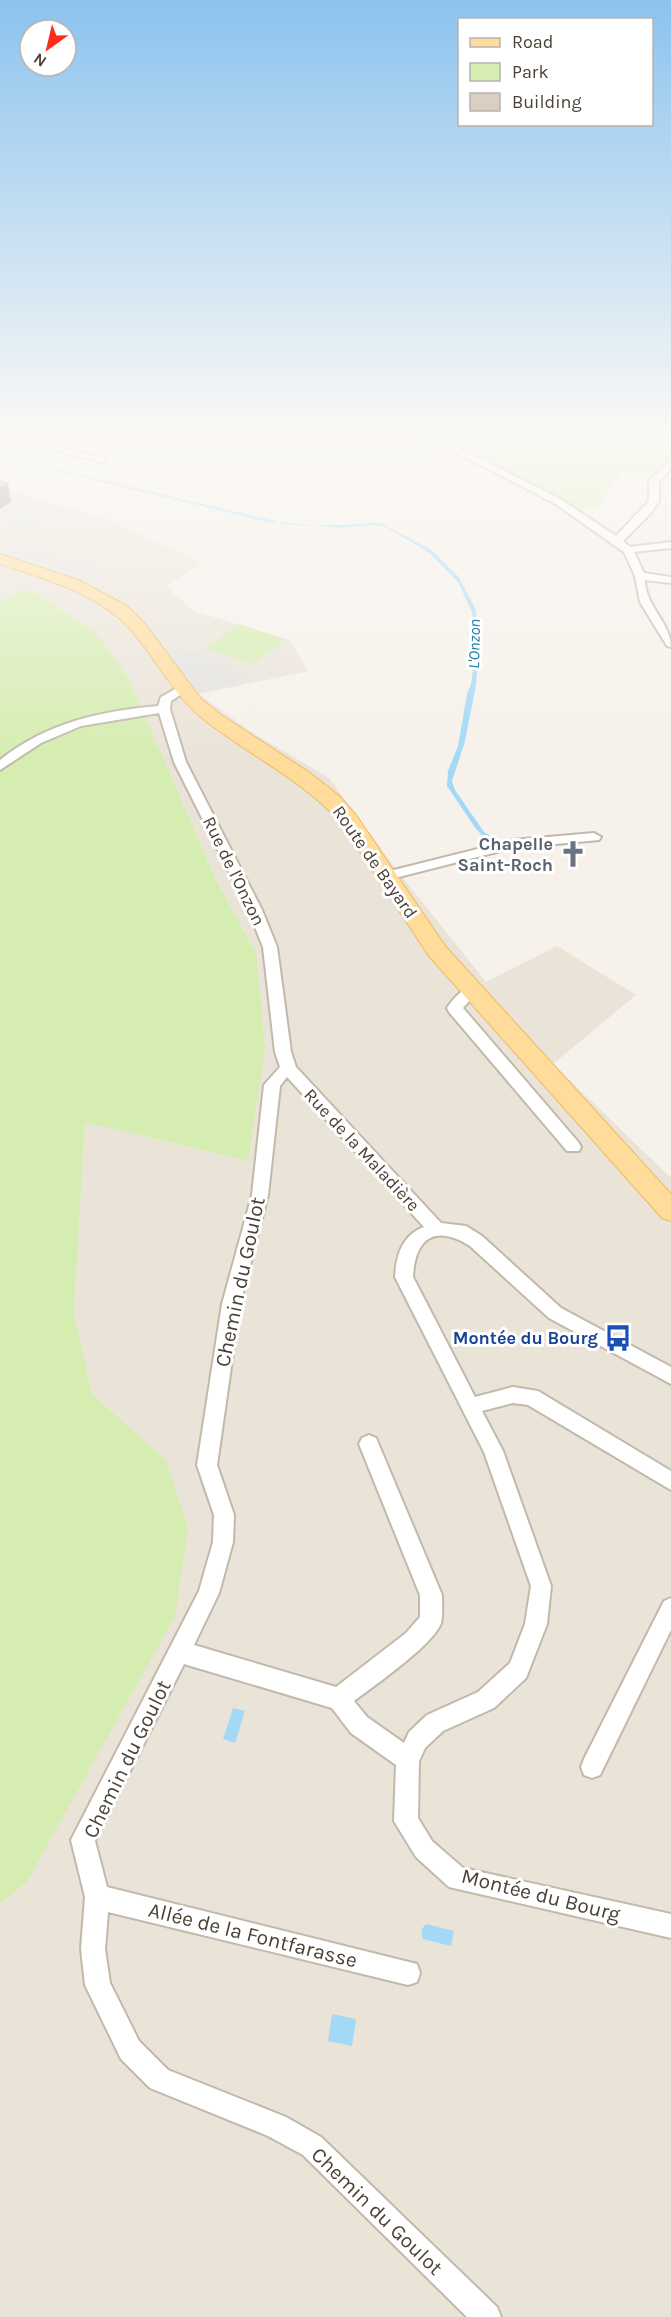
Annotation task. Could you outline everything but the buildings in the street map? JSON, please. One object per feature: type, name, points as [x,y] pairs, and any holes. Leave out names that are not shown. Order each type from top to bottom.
[{"type":"main road","name":"Route de Bayard","points":[[0,560],[72,583],[108,601],[139,628],[183,689],[214,719],[303,777],[331,799],[349,819],[437,951],[671,1211]]},
{"type":"street","points":[[622,546],[628,550],[640,576],[639,585],[653,616],[671,644]]},
{"type":"street","points":[[628,550],[661,546]]},
{"type":"street","points":[[640,576],[671,580]]},
{"type":"street","points":[[0,766],[20,748],[54,730],[99,718],[164,709],[165,699],[183,689]]},
{"type":"street","name":"Rue de l'Onzon","points":[[164,709],[180,762],[255,910],[270,947],[283,1052],[290,1069]]},
{"type":"street","points":[[387,876],[513,844],[594,837]]},
{"type":"street","points":[[471,991],[454,1008],[573,1147]]},
{"type":"street","name":"Rue de la Maladière","points":[[290,1069],[436,1229]]},
{"type":"street","name":"Chemin du Goulot","points":[[290,1069],[281,1073],[272,1085],[260,1195],[231,1304],[207,1465],[224,1515],[224,1542],[209,1593],[83,1840],[97,1897],[93,1949],[98,1985],[130,2050],[159,2079],[277,2126],[312,2146],[487,2317]]},
{"type":"street","points":[[436,1229],[460,1231],[476,1241],[555,1313],[671,1376]]},
{"type":"street","name":"Montée du Bourg","points":[[436,1229],[418,1236],[405,1257],[405,1277],[493,1451],[541,1586],[536,1624],[518,1670],[486,1700],[435,1723],[417,1740],[408,1760],[406,1821],[424,1849],[458,1879],[671,1926]]},
{"type":"street","points":[[470,1406],[513,1395],[531,1396],[671,1481]]},
{"type":"street","points":[[339,1699],[414,1640],[431,1621],[431,1595],[369,1444]]},
{"type":"street","points":[[592,1767],[671,1608]]},
{"type":"street","points":[[180,1652],[339,1699],[358,1725],[408,1760]]},
{"type":"street","name":"Allée de la Fontfarasse","points":[[97,1897],[408,1973]]},
{"type":"shaded area","points":[[0,546],[166,546],[203,563],[166,586],[193,611],[290,640],[308,671],[199,694],[250,731],[329,778],[392,864],[486,982],[557,946],[636,995],[553,1064],[671,1178],[671,2317],[0,2317],[0,1904],[26,1883],[166,1460],[92,1394],[74,1313],[85,1122],[248,1161],[256,953],[216,880],[155,740],[95,632],[38,594],[24,589],[0,600]]},
{"type":"shaded area","points":[[0,546],[27,546],[100,568],[86,579],[0,551]]},
{"type":"shaded area","points":[[193,652],[244,670],[249,682],[199,692],[172,657]]},
{"type":"green space","points":[[24,589],[38,594],[95,632],[130,681],[216,880],[256,953],[265,1049],[248,1161],[85,1122],[74,1313],[92,1394],[166,1460],[188,1528],[175,1616],[26,1883],[0,1904],[0,600]]},
{"type":"green space","points":[[239,624],[286,640],[252,664],[204,648]]},
{"type":"water","points":[[418,546],[430,549],[458,576],[476,610],[479,645],[476,685],[465,741],[452,781],[455,790],[484,832],[506,845],[499,847],[488,841],[476,829],[447,786],[448,771],[458,746],[467,694],[471,684],[476,646],[472,612],[458,582],[429,553]]},
{"type":"water","points":[[233,1708],[245,1711],[235,1743],[223,1739]]},
{"type":"water","points":[[426,1924],[454,1931],[451,1946],[423,1939],[421,1930]]},
{"type":"water","points":[[332,2014],[356,2019],[352,2046],[328,2041]]},
{"type":"place","name":"Chapelle Saint-Roch","points":[[573,854]]},
{"type":"place","name":"Montée du Bourg","points":[[618,1338]]},
{"type":"water label","name":"L'Onzon","points":[[474,644]]}]
